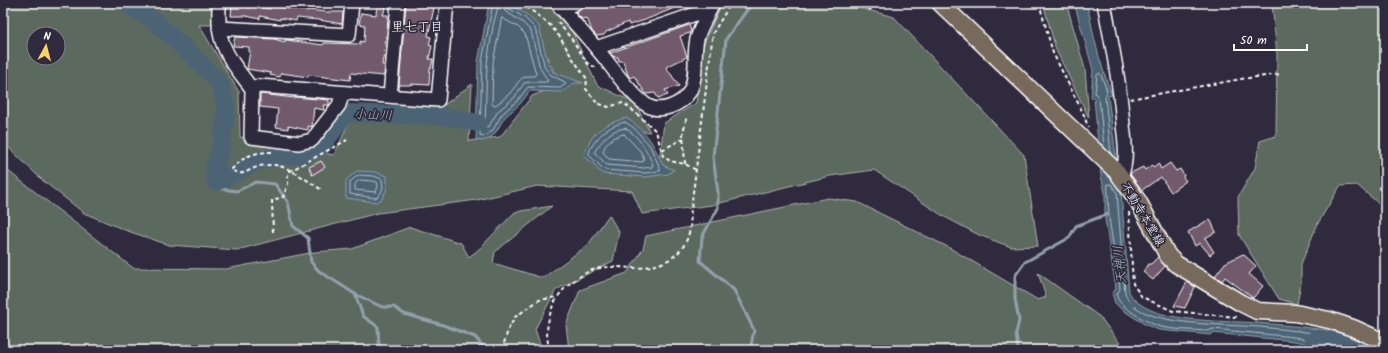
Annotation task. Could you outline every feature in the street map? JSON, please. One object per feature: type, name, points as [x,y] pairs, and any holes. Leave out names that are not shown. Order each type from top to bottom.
[{"type":"main road","name":"不動寺本堂線","points":[[940,3],[1119,174],[1131,191],[1168,256],[1186,270],[1257,311],[1295,313],[1329,320],[1353,328],[1384,342],[1383,349]]},
{"type":"street","points":[[219,3],[221,38],[224,47],[236,68],[252,89],[251,137],[299,143],[312,140],[339,105],[343,93]]},
{"type":"street","points":[[220,28],[349,36],[352,3]]},
{"type":"street","points":[[390,96],[398,3]]},
{"type":"street","points":[[252,89],[258,86],[438,100],[447,3]]},
{"type":"street","points":[[552,8],[576,3]]},
{"type":"street","points":[[1104,3],[1117,68],[1125,145],[1125,167],[1119,174]]},
{"type":"street","points":[[552,8],[596,48],[631,91],[646,105],[657,108],[668,108],[685,98],[690,90],[694,76],[697,40],[711,6]]},
{"type":"street","points":[[596,48],[711,6]]},
{"type":"path","points":[[520,3],[550,25],[560,37],[587,79],[586,89],[597,103],[608,106],[622,103],[656,131],[663,156],[670,161],[685,164],[696,170]]},
{"type":"path","points":[[531,3],[552,8],[558,23],[573,41],[588,64],[598,68]]},
{"type":"path","points":[[550,350],[546,332],[553,306],[557,297],[568,284],[584,274],[598,269],[610,267],[637,268],[655,266],[668,261],[677,254],[686,240],[690,229],[691,209],[713,33],[728,8],[734,3]]},
{"type":"path","points":[[868,10],[880,3]]},
{"type":"path","points":[[1039,3],[1053,53],[1084,115],[1089,130],[1091,147]]},
{"type":"path","points":[[1121,101],[1241,78],[1281,74]]},
{"type":"path","points":[[685,164],[683,133],[687,116]]},
{"type":"path","points":[[662,150],[684,138]]},
{"type":"path","points":[[273,232],[272,200],[283,197],[288,184],[288,174],[290,171],[346,140]]},
{"type":"path","points":[[272,152],[259,152],[247,156],[231,170],[240,174],[248,172],[257,166],[276,165],[290,171],[322,190]]},
{"type":"path","points":[[1131,191],[1128,201],[1133,284],[1142,297],[1173,310],[1235,317],[1257,311]]},
{"type":"path","points":[[502,350],[508,330],[515,317],[538,300],[557,297]]},
{"type":"green space","points":[[3,3],[214,3],[215,25],[199,25],[239,92],[240,137],[334,155],[350,120],[365,107],[444,105],[472,84],[469,141],[500,137],[532,96],[560,85],[533,27],[495,3],[549,3],[558,14],[555,14],[571,29],[597,85],[635,103],[650,132],[621,129],[658,170],[664,123],[696,103],[703,46],[722,3],[842,3],[894,17],[1024,155],[1038,246],[1011,247],[979,235],[943,216],[874,170],[830,176],[712,205],[642,214],[632,191],[537,186],[477,200],[378,213],[237,250],[169,245],[125,230],[84,213],[42,180],[3,142]]},
{"type":"green space","points":[[1043,3],[1064,3],[1068,9],[1085,69],[1089,118],[1056,50]]},
{"type":"green space","points":[[1272,3],[1385,3],[1385,209],[1357,185],[1340,186],[1317,225],[1301,264],[1301,283],[1297,304],[1279,299],[1239,235],[1238,197],[1255,168],[1260,141],[1276,136],[1277,55]]},
{"type":"green space","points":[[3,167],[133,268],[226,269],[315,252],[352,249],[410,227],[461,243],[469,257],[478,250],[515,212],[552,206],[495,252],[493,263],[543,278],[588,245],[609,215],[619,232],[613,261],[556,290],[535,329],[542,350],[3,350]]},
{"type":"green space","points":[[828,198],[857,202],[948,247],[1038,300],[1046,297],[1038,273],[1100,317],[1125,350],[569,350],[566,325],[580,290],[627,273],[643,249],[646,236]]},
{"type":"water","points":[[489,3],[508,3],[527,15],[539,26],[548,65],[553,72],[583,83],[575,83],[562,92],[530,91],[520,104],[505,117],[496,132],[489,139],[482,141],[476,140],[478,62]]},
{"type":"water","points":[[1073,3],[1086,3],[1099,58],[1112,95],[1108,96],[1117,164],[1113,179],[1121,192],[1129,292],[1138,303],[1169,316],[1188,319],[1280,325],[1346,333],[1361,338],[1385,350],[1353,350],[1344,342],[1331,348],[1294,341],[1212,333],[1211,335],[1159,330],[1146,325],[1121,309],[1115,303],[1112,293],[1116,289],[1105,219],[1105,192],[1101,176],[1094,98],[1091,98],[1093,70]]},
{"type":"water","points":[[626,118],[649,138],[663,165],[674,170],[668,174],[645,177],[604,174],[584,156],[590,141],[599,130],[611,123]]},
{"type":"water","points":[[357,171],[375,172],[387,176],[387,188],[382,199],[376,202],[346,198],[346,180]]},
{"type":"building","points":[[377,3],[387,3],[383,15],[388,15],[382,65],[385,65],[384,76],[351,73],[350,80],[309,75],[308,77],[281,73],[280,77],[270,75],[271,73],[247,69],[250,51],[249,47],[233,46],[235,37],[274,39],[285,42],[285,40],[287,40],[323,45],[324,43],[360,44],[360,41],[364,42],[365,25],[359,24],[361,13],[376,15]]},
{"type":"building","points":[[406,3],[435,3],[428,36],[431,37],[429,45],[432,46],[429,59],[433,59],[430,68],[429,85],[399,85]]},
{"type":"building","points":[[595,3],[684,4],[645,20],[629,25],[628,22],[606,32],[604,35],[596,36],[592,31],[587,18],[582,19],[575,12],[583,7]]},
{"type":"building","points":[[232,4],[250,8],[250,6],[270,9],[271,6],[308,11],[343,12],[342,24],[297,18],[296,21],[280,18],[280,20],[260,16],[260,19],[246,16],[231,16]]},
{"type":"building","points":[[689,25],[691,31],[690,33],[680,36],[687,57],[666,67],[679,86],[665,90],[668,95],[658,98],[655,93],[646,94],[634,76],[630,78],[623,61],[619,61],[618,57],[614,57],[610,53]]},
{"type":"building","points":[[261,94],[329,100],[329,105],[323,105],[324,110],[314,108],[312,127],[308,126],[308,130],[288,126],[288,129],[276,127],[278,109],[260,107]]},
{"type":"building","points":[[321,161],[325,167],[312,175],[309,167]]},
{"type":"building","points":[[1158,163],[1161,169],[1170,163],[1176,171],[1180,169],[1186,181],[1171,192],[1161,177],[1142,190],[1130,174],[1143,167],[1145,170],[1152,165],[1154,167]]},
{"type":"building","points":[[1210,219],[1216,232],[1205,238],[1214,252],[1210,255],[1200,243],[1195,246],[1188,232]]},
{"type":"building","points":[[1243,254],[1256,266],[1249,274],[1263,286],[1253,298],[1225,277],[1222,281],[1215,276],[1225,263]]},
{"type":"building","points":[[1158,257],[1165,266],[1153,280],[1143,272],[1148,264],[1151,264]]},
{"type":"building","points":[[1187,282],[1195,287],[1185,308],[1174,306]]},
{"type":"waterway","name":"小山川","points":[[128,3],[154,21],[192,55],[220,83],[226,108],[222,144],[214,170],[216,182],[234,174]]},
{"type":"waterway","points":[[750,350],[754,330],[734,290],[700,261],[702,237],[718,208],[718,192],[713,157],[726,39],[752,3]]},
{"type":"waterway","name":"小山川","points":[[241,170],[259,160],[308,153],[322,146],[346,113],[443,116],[478,123]]},
{"type":"waterway","points":[[216,182],[222,189],[237,191],[256,182],[275,184],[288,202],[293,226],[308,238],[311,262],[319,271],[355,294],[382,307],[394,307],[404,314],[443,325],[475,337],[482,345],[482,350]]},
{"type":"waterway","points":[[1018,350],[1016,333],[1019,321],[1015,299],[1015,276],[1025,262],[1069,238],[1076,226],[1108,214]]},
{"type":"waterway","points":[[355,294],[363,316],[378,327],[379,345],[377,350]]},
{"type":"waterway","name":"天神川","points":[[1314,340],[1371,350]]},
{"type":"district","name":"里七丁目","points":[[417,26]]}]
